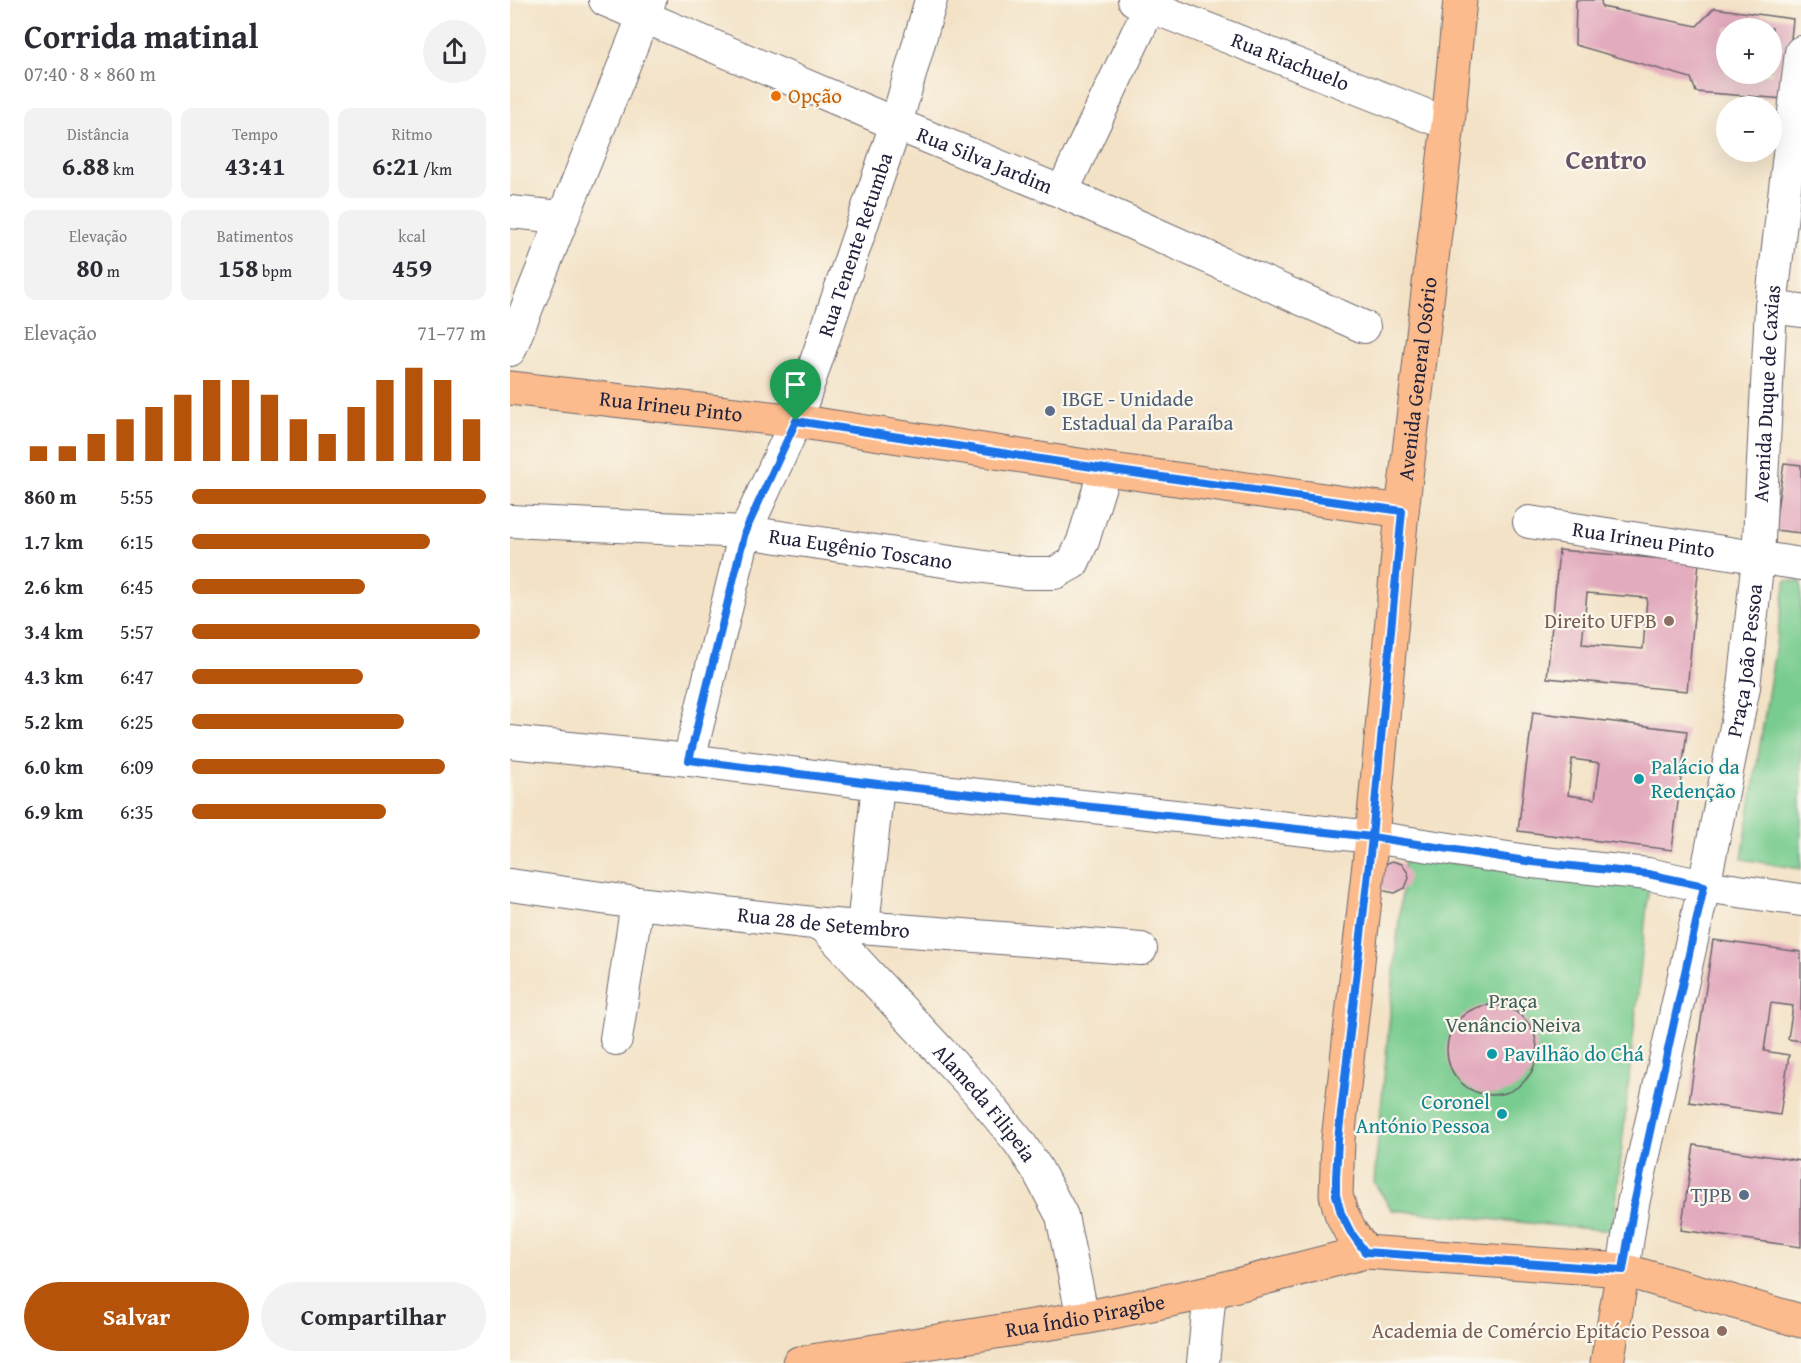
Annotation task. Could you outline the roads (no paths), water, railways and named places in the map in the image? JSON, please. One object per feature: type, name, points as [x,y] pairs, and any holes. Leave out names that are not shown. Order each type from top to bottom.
[{"type":"main road","name":"Avenida General Osório","points":[[1365,1252],[1350,1231],[1341,1213],[1336,1195],[1338,1140],[1372,837],[1402,511],[1448,124],[1460,0]]},
{"type":"main road","name":"Rua Irineu Pinto","points":[[510,388],[796,421],[1105,469],[1402,511]]},
{"type":"main road","name":"Rua Índio Piragibe","points":[[799,1363],[1083,1318],[1209,1292],[1365,1252],[1623,1270],[1801,1321]]},
{"type":"main road","points":[[1607,1363],[1623,1270]]},
{"type":"street","name":"Rua Silva Jardim","points":[[605,0],[646,7],[896,124],[1062,192],[1364,327]]},
{"type":"street","name":"Rua Tenente Retumba","points":[[689,760],[745,532],[796,421],[896,124],[931,0]]},
{"type":"street","points":[[1062,192],[1142,3]]},
{"type":"street","name":"Rua Riachuelo","points":[[1142,3],[1448,124]]},
{"type":"street","points":[[510,350],[646,7]]},
{"type":"street","name":"Avenida Duque de Caxias","points":[[1758,558],[1786,309],[1801,52]]},
{"type":"street","points":[[510,212],[562,217]]},
{"type":"street","name":"Rua Eugênio Toscano","points":[[510,521],[745,532],[1026,573],[1055,573],[1073,563],[1083,541],[1105,469]]},
{"type":"street","name":"Rua Irineu Pinto","points":[[1529,522],[1758,558]]},
{"type":"street","name":"Praça João Pessoa","points":[[1704,886],[1744,687],[1758,558],[1801,564]]},
{"type":"street","points":[[510,742],[1372,837],[1533,862],[1648,874],[1704,886],[1801,900]]},
{"type":"street","points":[[863,927],[878,784]]},
{"type":"street","name":"Rua 28 de Setembro","points":[[510,885],[637,903],[822,924],[1141,949]]},
{"type":"street","points":[[1623,1270],[1636,1192],[1704,886]]},
{"type":"street","points":[[616,1039],[637,903]]},
{"type":"street","name":"Alameda Filipeia","points":[[822,924],[978,1092],[1019,1142],[1037,1169],[1062,1216],[1083,1318]]},
{"type":"street","points":[[1203,1363],[1209,1292]]},
{"type":"place","name":"Opção","points":[[776,96]]},
{"type":"place","name":"IBGE - Unidade Estadual da Paraíba","points":[[1050,411]]},
{"type":"place","name":"Direito UFPB","points":[[1669,621]]},
{"type":"place","name":"Palácio da Redenção","points":[[1639,779]]},
{"type":"place","name":"Pavilhão do Chá","points":[[1492,1054]]},
{"type":"place","name":"Coronel António Pessoa","points":[[1502,1114]]},
{"type":"place","name":"TJPB","points":[[1744,1195]]},
{"type":"place","name":"Academia de Comércio Epitácio Pessoa","points":[[1722,1331]]},
{"type":"district","name":"Centro","points":[[1606,160]]},
{"type":"park label","name":"Praça Venâncio Neiva","points":[[1513,1013]]}]
